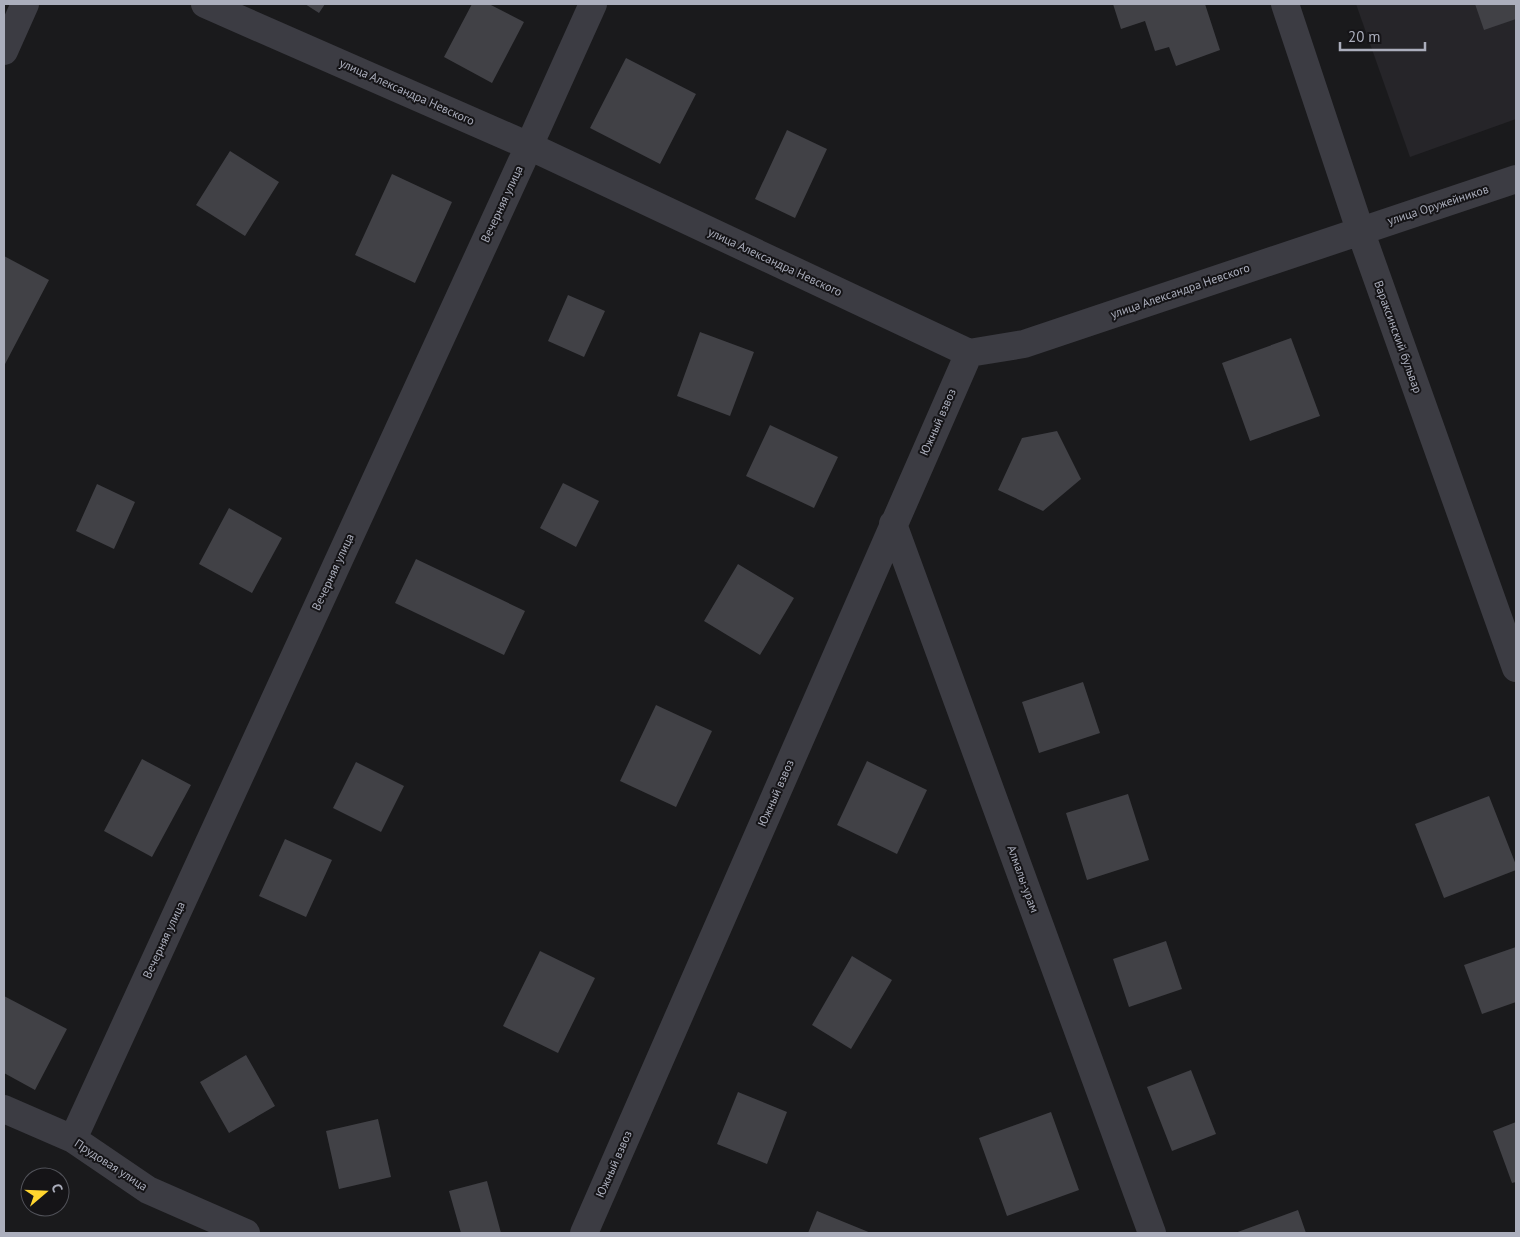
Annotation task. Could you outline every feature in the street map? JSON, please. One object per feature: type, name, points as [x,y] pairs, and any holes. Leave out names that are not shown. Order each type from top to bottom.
[{"type":"street","points":[[4,51],[26,4]]},
{"type":"street","name":"улица Александра Невского","points":[[206,4],[529,146],[969,353],[1024,344],[1360,230]]},
{"type":"street","name":"Вечерняя улица","points":[[73,1139],[593,4]]},
{"type":"street","name":"Вараксинский бульвар","points":[[1285,4],[1360,230],[1516,668]]},
{"type":"street","name":"улица Оружейников","points":[[1360,230],[1516,179]]},
{"type":"street","name":"Южный взвоз","points":[[584,1233],[969,353]]},
{"type":"street","name":"Алмалы-урам","points":[[893,524],[1152,1233]]},
{"type":"street","name":"Прудовая улица","points":[[4,1109],[73,1139],[148,1190],[246,1233]]},
{"type":"shaded area","points":[[1356,4],[1516,4],[1516,119],[1410,157]]},
{"type":"building","points":[[305,4],[325,4],[319,13]]},
{"type":"building","points":[[472,4],[489,4],[524,22],[492,83],[444,57]]},
{"type":"building","points":[[1113,4],[1205,4],[1220,50],[1176,66],[1169,47],[1155,51],[1145,21],[1121,29]]},
{"type":"building","points":[[1475,4],[1516,4],[1516,19],[1484,30]]},
{"type":"building","points":[[626,58],[696,94],[660,164],[590,128]]},
{"type":"building","points":[[787,130],[827,149],[795,218],[755,199]]},
{"type":"building","points":[[230,151],[279,182],[245,236],[196,205]]},
{"type":"building","points":[[392,174],[452,202],[415,283],[355,255]]},
{"type":"building","points":[[4,256],[49,280],[4,366]]},
{"type":"building","points":[[568,295],[605,311],[584,357],[548,341]]},
{"type":"building","points":[[700,332],[754,352],[730,416],[677,396]]},
{"type":"building","points":[[1291,338],[1320,416],[1250,441],[1222,363]]},
{"type":"building","points":[[770,425],[838,457],[814,508],[746,476]]},
{"type":"building","points":[[1057,431],[1081,479],[1043,511],[998,490],[1022,438]]},
{"type":"building","points":[[563,483],[599,501],[576,547],[540,528]]},
{"type":"building","points":[[97,484],[135,502],[114,549],[76,531]]},
{"type":"building","points":[[229,508],[282,538],[252,593],[199,564]]},
{"type":"building","points":[[416,559],[525,611],[504,655],[395,603]]},
{"type":"building","points":[[738,564],[794,598],[760,655],[704,621]]},
{"type":"building","points":[[1083,682],[1100,733],[1039,753],[1022,702]]},
{"type":"building","points":[[656,705],[712,731],[676,807],[620,781]]},
{"type":"building","points":[[142,759],[191,785],[152,857],[104,831]]},
{"type":"building","points":[[867,761],[927,790],[897,854],[837,825]]},
{"type":"building","points":[[356,762],[404,786],[381,832],[333,808]]},
{"type":"building","points":[[1128,794],[1149,860],[1087,880],[1066,813]]},
{"type":"building","points":[[1489,796],[1516,865],[1516,870],[1444,898],[1415,824]]},
{"type":"building","points":[[285,839],[332,860],[306,917],[259,896]]},
{"type":"building","points":[[1166,941],[1182,989],[1129,1007],[1113,959]]},
{"type":"building","points":[[1516,947],[1516,1002],[1482,1014],[1464,965]]},
{"type":"building","points":[[540,951],[595,978],[558,1053],[503,1026]]},
{"type":"building","points":[[852,956],[892,980],[851,1049],[812,1025]]},
{"type":"building","points":[[4,996],[67,1029],[35,1090],[4,1073]]},
{"type":"building","points":[[246,1055],[275,1106],[229,1133],[200,1082]]},
{"type":"building","points":[[1191,1070],[1216,1134],[1172,1151],[1147,1087]]},
{"type":"building","points":[[738,1092],[787,1112],[767,1164],[717,1144]]},
{"type":"building","points":[[1051,1112],[1079,1190],[1007,1216],[979,1138]]},
{"type":"building","points":[[378,1119],[391,1177],[339,1189],[326,1131]]},
{"type":"building","points":[[1516,1122],[1516,1182],[1512,1183],[1493,1131]]},
{"type":"building","points":[[487,1181],[501,1233],[461,1233],[449,1191]]},
{"type":"building","points":[[1298,1210],[1306,1233],[1235,1233]]},
{"type":"building","points":[[817,1211],[871,1233],[808,1233]]}]
